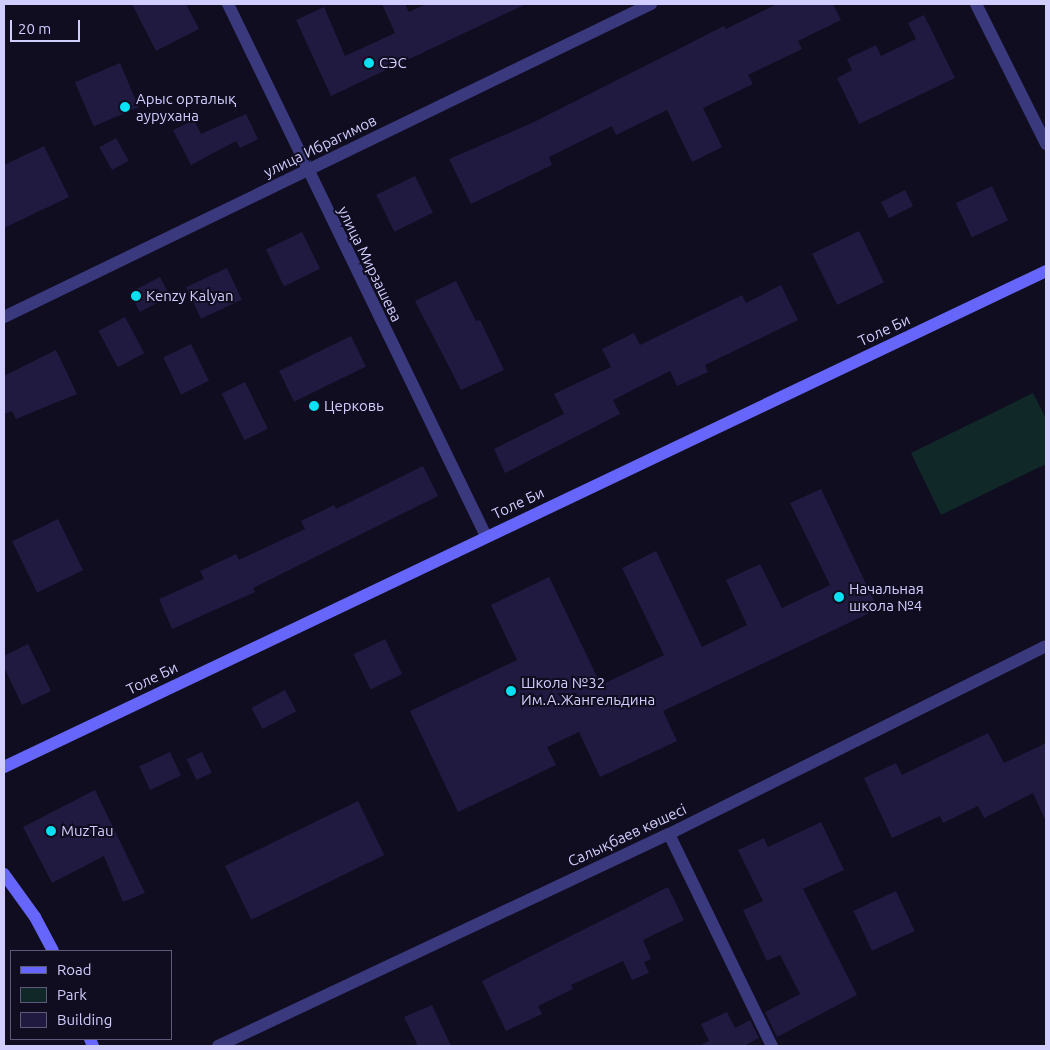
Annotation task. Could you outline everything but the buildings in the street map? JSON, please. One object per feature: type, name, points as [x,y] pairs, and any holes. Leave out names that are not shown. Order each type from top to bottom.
[{"type":"main road","name":"Толе Би","points":[[4,767],[1046,271]]},
{"type":"main road","points":[[4,874],[35,916],[52,950]]},
{"type":"street","name":"улица Мирзашева","points":[[228,4],[307,171],[486,536]]},
{"type":"street","name":"улица Ибрагимов","points":[[4,317],[651,4]]},
{"type":"street","points":[[976,4],[1046,144]]},
{"type":"street","name":"Салықбаев көшесі","points":[[218,1046],[669,834],[1046,646]]},
{"type":"street","points":[[669,834],[772,1046]]},
{"type":"green space","points":[[1033,393],[1046,419],[1046,464],[941,515],[911,453]]},
{"type":"place","name":"СЭС","points":[[369,63]]},
{"type":"place","name":"Арыс орталық аурухана","points":[[125,107]]},
{"type":"place","name":"Kenzy Kalyan","points":[[136,296]]},
{"type":"place","name":"Церковь","points":[[314,406]]},
{"type":"place","name":"Начальная школа №4","points":[[839,597]]},
{"type":"place","name":"Школа №32 Им.А.Жангельдина","points":[[511,691]]},
{"type":"place","name":"MuzTau","points":[[51,831]]}]
